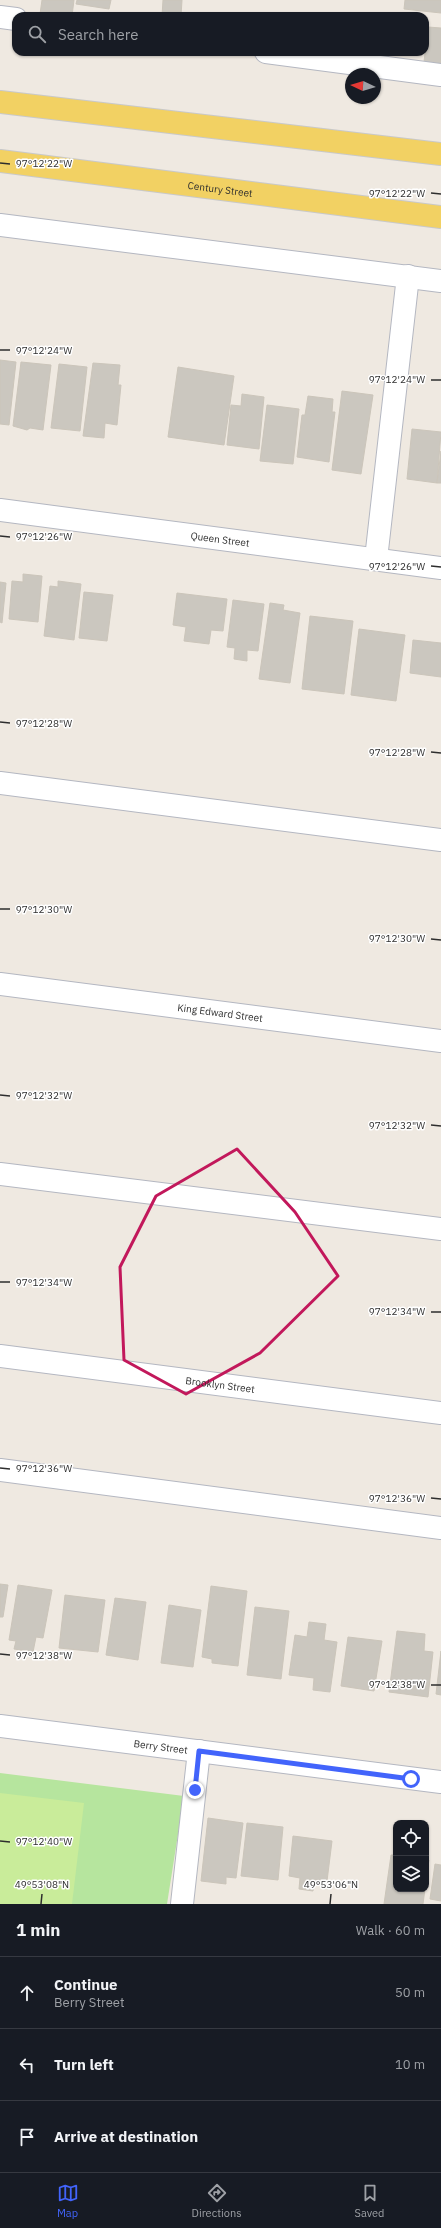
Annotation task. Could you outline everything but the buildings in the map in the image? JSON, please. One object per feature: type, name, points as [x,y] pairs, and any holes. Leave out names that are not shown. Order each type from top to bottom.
[{"type":"main road","points":[[0,102],[441,154]]},
{"type":"main road","name":"Century Street","points":[[0,161],[441,217]]},
{"type":"street","points":[[0,17],[12,18]]},
{"type":"street","points":[[296,56],[441,75]]},
{"type":"street","points":[[0,225],[441,281]]},
{"type":"street","points":[[376,560],[408,276]]},
{"type":"street","name":"Queen Street","points":[[0,510],[441,568]]},
{"type":"street","points":[[0,783],[441,840]]},
{"type":"street","name":"King Edward Street","points":[[0,984],[441,1041]]},
{"type":"street","points":[[0,1174],[441,1229]]},
{"type":"street","name":"Brooklyn Street","points":[[0,1356],[441,1413]]},
{"type":"street","points":[[0,1470],[441,1528]]},
{"type":"street","name":"Berry Street","points":[[0,1726],[441,1782]]},
{"type":"street","points":[[182,1904],[199,1751]]},
{"type":"highlighted area","points":[[237,1149],[295,1212],[338,1276],[260,1353],[186,1394],[124,1360],[120,1267],[156,1196]]},
{"type":"green space","points":[[0,1773],[184,1796],[167,1904],[0,1904]]},
{"type":"green space","points":[[0,1793],[84,1803],[72,1904],[0,1904]]},
{"type":"route","points":[[195,1790],[199,1751],[411,1779]]}]
